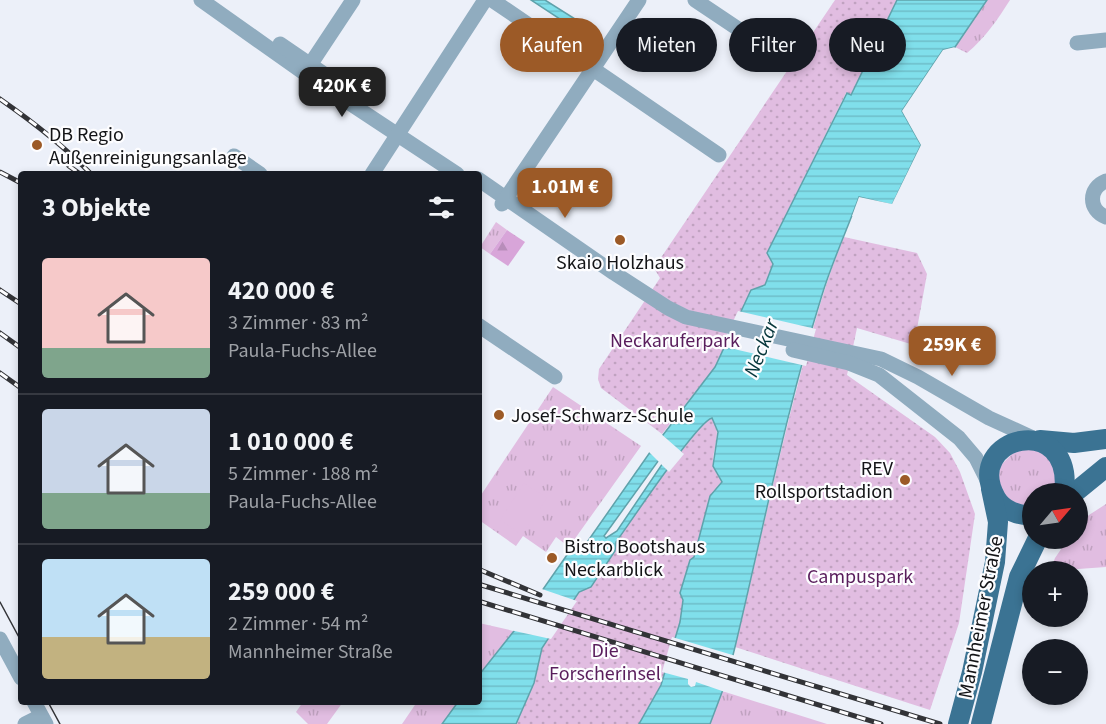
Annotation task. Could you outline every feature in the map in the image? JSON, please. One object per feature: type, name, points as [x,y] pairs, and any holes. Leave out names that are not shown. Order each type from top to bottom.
[{"type":"main road","points":[[1022,514],[1012,512],[999,502],[991,489],[989,475],[992,462],[1000,451],[1011,443],[1024,439],[1074,443],[1106,439]]},
{"type":"main road","points":[[1037,440],[1049,446],[1061,460],[1065,483]]},
{"type":"main road","points":[[1086,483],[1106,467]]},
{"type":"main road","name":"Mannheimer Straße","points":[[958,724],[972,672],[995,562],[999,522],[991,489]]},
{"type":"main road","name":"Mannheimer Straße","points":[[981,724],[1019,577],[1033,549]]},
{"type":"street","points":[[201,0],[400,131],[466,171]]},
{"type":"street","points":[[216,0],[307,69]]},
{"type":"street","points":[[307,69],[353,0]]},
{"type":"street","points":[[374,171],[485,0]]},
{"type":"street","points":[[492,0],[518,18]]},
{"type":"street","points":[[604,52],[639,0]]},
{"type":"street","points":[[695,0],[729,23]]},
{"type":"street","points":[[1077,43],[1106,40]]},
{"type":"street","points":[[504,201],[591,72]]},
{"type":"street","points":[[597,72],[719,155]]},
{"type":"street","points":[[400,131],[453,171]]},
{"type":"street","points":[[234,156],[256,171]]},
{"type":"street","points":[[1106,181],[1095,188],[1092,199],[1096,211],[1106,217]]},
{"type":"street","points":[[482,182],[504,201],[630,289],[685,321],[851,357],[881,359],[918,377],[997,422],[1037,440]]},
{"type":"street","points":[[482,191],[504,201]]},
{"type":"street","points":[[482,328],[555,377]]},
{"type":"street","name":"Mannheimer Straße","points":[[851,357],[879,375],[959,438],[976,458],[991,489]]},
{"type":"street","points":[[0,639],[18,672]]},
{"type":"street","points":[[26,724],[40,714]]},
{"type":"green space","name":"Neckaruferpark","points":[[835,0],[897,0],[888,18],[829,18],[829,72],[862,72],[851,95],[846,93],[767,253],[773,264],[765,285],[751,290],[715,367],[662,434],[601,388],[598,379],[599,369],[660,278],[654,268],[786,72],[817,72],[817,27]]},
{"type":"green space","points":[[987,0],[1010,0],[991,28],[967,53],[955,47]]},
{"type":"green space","points":[[496,222],[507,230],[490,254],[482,248],[482,244]]},
{"type":"green space","points":[[507,230],[525,242],[508,266],[490,254]]},
{"type":"green space","name":"Campuspark","points":[[844,237],[917,253],[927,274],[914,345],[857,328],[847,375],[935,437],[950,453],[960,472],[975,514],[959,623],[930,710],[735,647],[800,376],[825,288]]},
{"type":"green space","points":[[553,387],[641,446],[569,547],[556,537],[546,552],[523,536],[516,546],[482,522],[482,494]]},
{"type":"green space","name":"Die Forscherinsel","points":[[708,418],[712,418],[717,429],[713,465],[722,482],[710,496],[694,557],[690,560],[680,593],[683,600],[680,622],[661,685],[639,724],[516,724],[534,683],[542,648],[579,592],[615,551],[616,542],[671,464],[699,426]]},
{"type":"green space","points":[[1039,449],[1056,465],[1056,483],[1022,483],[1022,506],[1004,496],[998,482],[1000,466],[1016,450]]},
{"type":"green space","points":[[524,483],[547,498],[522,535],[500,520]]},
{"type":"green space","points":[[1106,504],[1106,567],[1088,568],[1088,561],[1054,561],[1061,549],[1088,549],[1089,515]]},
{"type":"green space","points":[[482,624],[514,631],[482,671]]},
{"type":"green space","points":[[722,691],[827,724],[710,724]]},
{"type":"green space","points":[[301,705],[341,705],[327,724],[308,724],[296,712]]},
{"type":"green space","points":[[415,705],[456,705],[442,724],[402,724]]},
{"type":"water","points":[[531,0],[545,0],[574,18],[558,18]]},
{"type":"water","name":"Neckar","points":[[897,0],[987,0],[955,47],[943,50],[902,111],[921,145],[892,205],[859,197],[835,258],[797,382],[727,679],[710,724],[639,724],[661,685],[680,622],[683,600],[680,593],[690,560],[694,557],[710,496],[722,482],[713,466],[718,432],[712,418],[693,436],[664,474],[616,542],[615,551],[591,587],[579,592],[542,648],[534,683],[516,724],[442,724],[456,705],[482,705],[482,671],[514,631],[569,552],[583,548],[653,448],[715,367],[751,290],[765,285],[773,264],[767,253],[847,93],[851,95],[862,72],[906,72],[906,18],[888,18]],"holes":[[[661,457],[665,460],[617,531],[606,538],[604,536]]]},
{"type":"pier","points":[[955,47],[945,52],[906,111],[924,146],[894,206],[891,208],[861,200],[855,217],[852,216],[859,197],[892,204],[921,145],[902,111],[943,50]]},
{"type":"pier","points":[[738,311],[816,329],[806,366],[721,346]]},
{"type":"pier","points":[[660,433],[684,454],[669,472],[647,450]]},
{"type":"pier","points":[[539,588],[577,601],[551,639],[510,630]]},
{"type":"pier","points":[[672,637],[736,656],[725,692],[696,682],[695,686],[691,687],[688,679],[662,672]]},
{"type":"tram line","points":[[0,602],[18,635]]},
{"type":"tram line","points":[[50,705],[60,724]]},
{"type":"railway","points":[[0,99],[47,134],[88,171]]},
{"type":"railway","points":[[69,166],[76,171]]},
{"type":"railway","points":[[0,172],[18,181]]},
{"type":"railway","points":[[0,290],[18,302]]},
{"type":"railway","points":[[0,333],[18,346]]},
{"type":"railway","points":[[0,373],[18,386]]},
{"type":"railway","points":[[482,571],[540,595]]},
{"type":"railway","points":[[482,585],[940,724]]},
{"type":"railway","points":[[482,602],[881,724]]},
{"type":"place","name":"DB Regio Außenreinigungsanlage","points":[[37,145]]},
{"type":"place","name":"Skaio Holzhaus","points":[[620,240]]},
{"type":"place","name":"Josef-Schwarz-Schule","points":[[499,415]]},
{"type":"place","name":"REV Rollsportstadion","points":[[905,480]]},
{"type":"place","name":"Bistro Bootshaus Neckarblick","points":[[552,558]]}]
